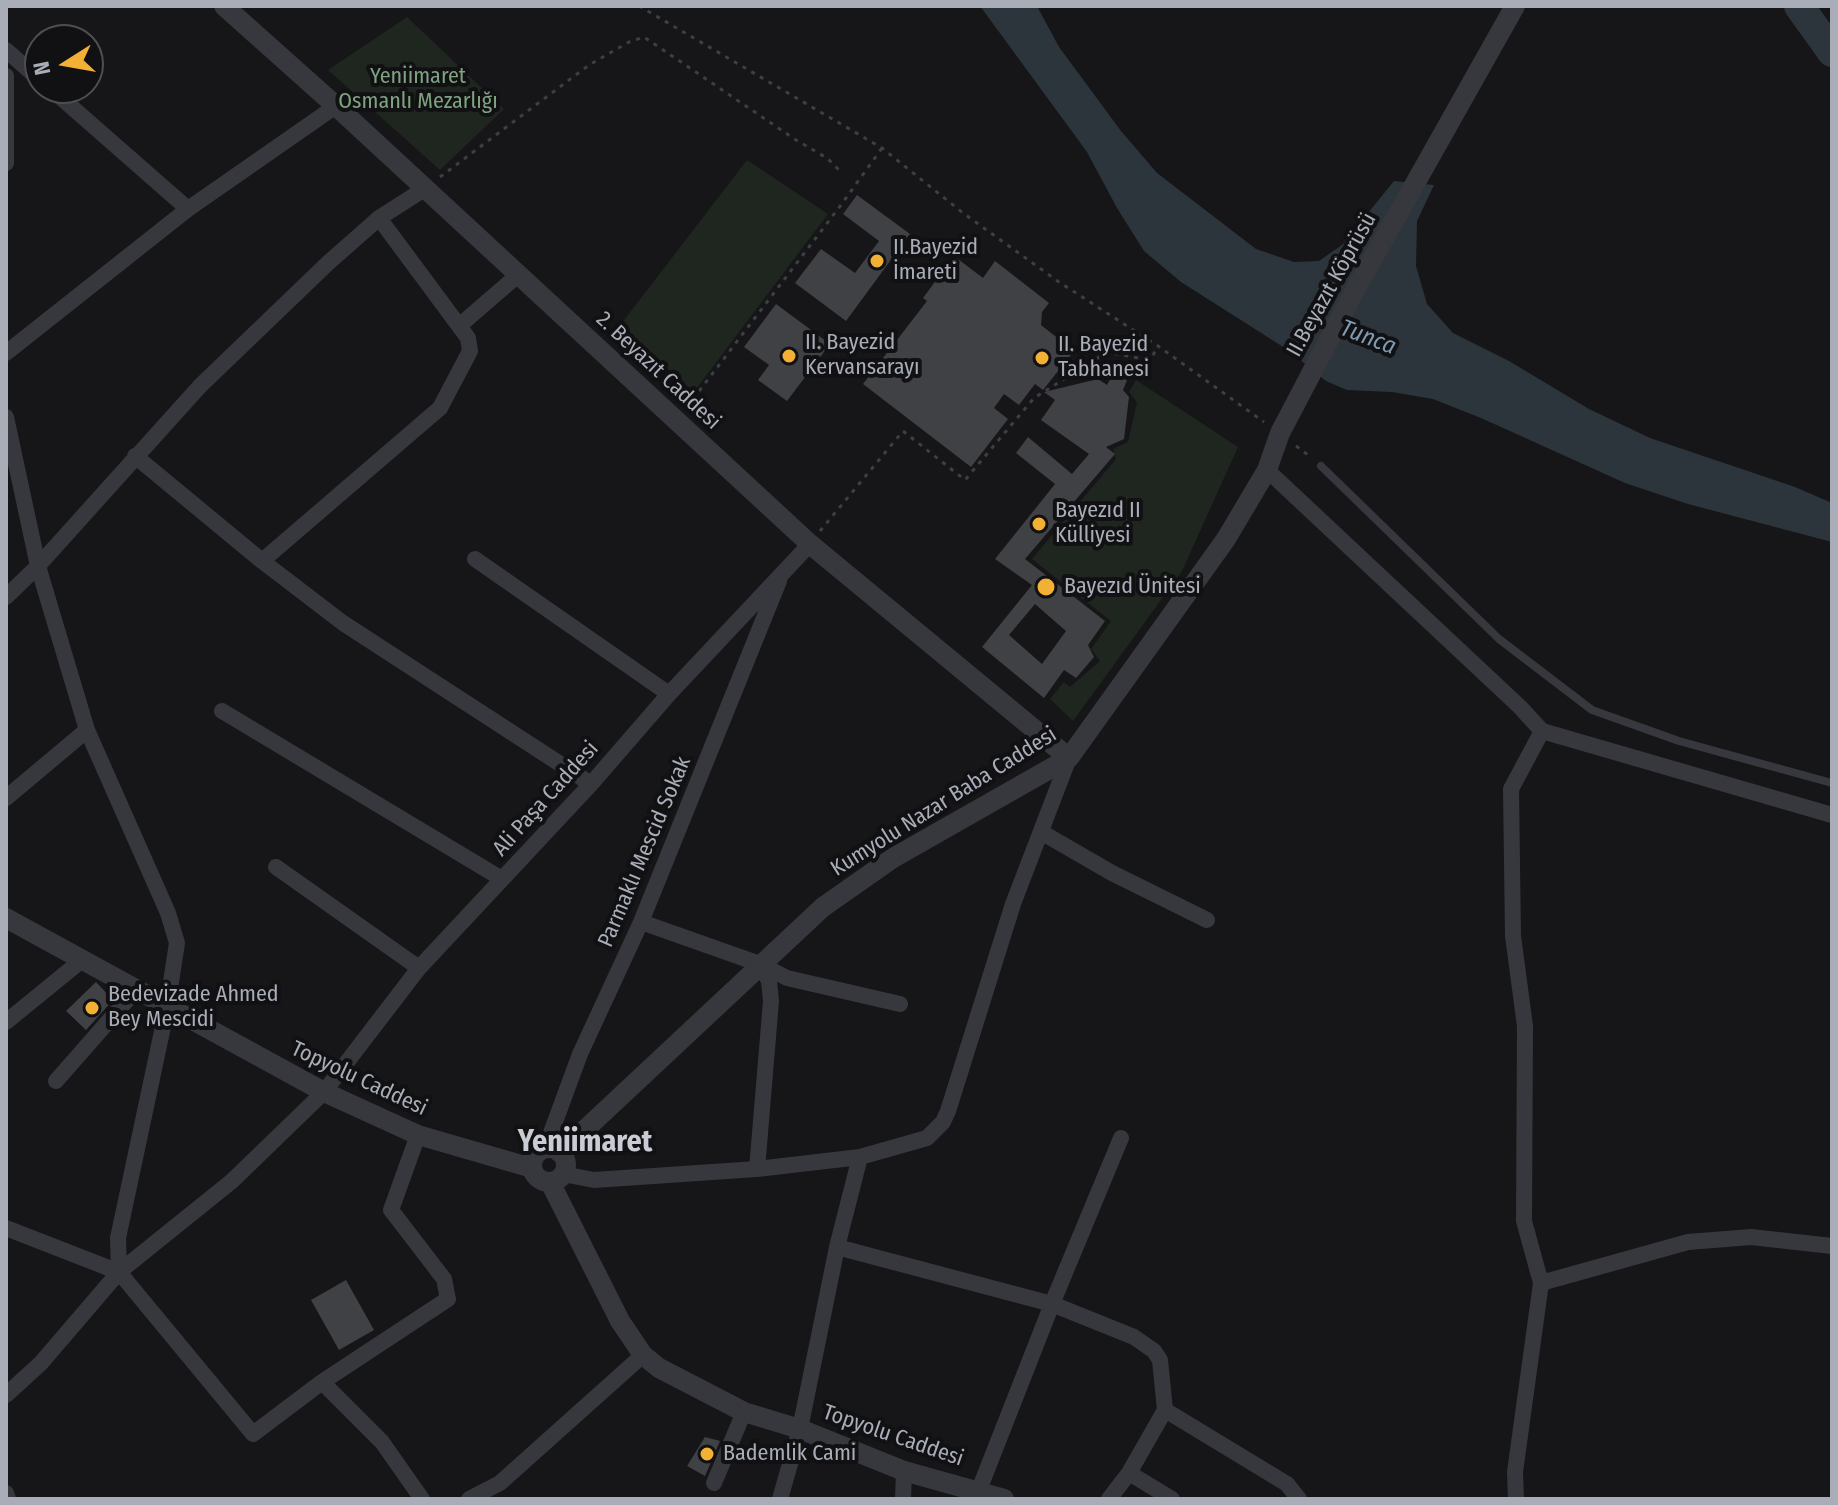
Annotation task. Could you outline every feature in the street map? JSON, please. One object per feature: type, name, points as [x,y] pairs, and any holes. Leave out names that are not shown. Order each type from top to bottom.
[{"type":"street","name":"2. Beyazıt Caddesi","points":[[224,6],[426,188],[810,544],[1069,758]]},
{"type":"street","name":"II.Beyazıt Köprüsü","points":[[1280,433],[1354,292],[1515,6]]},
{"type":"street","points":[[6,50],[24,66]]},
{"type":"street","points":[[6,76],[6,163]]},
{"type":"street","points":[[68,104],[188,209]]},
{"type":"street","points":[[6,353],[188,209],[336,106]]},
{"type":"street","points":[[6,597],[38,566],[200,386],[379,218],[426,188]]},
{"type":"street","points":[[262,561],[440,408],[470,351],[468,338],[379,218]]},
{"type":"street","points":[[459,326],[518,275]]},
{"type":"street","points":[[6,417],[38,566],[87,730],[168,913],[177,943],[167,1008],[118,1238],[119,1272]]},
{"type":"street","name":"Kumyolu Nazar Baba Caddesi","points":[[553,1151],[823,907],[869,873],[1069,758],[1217,552],[1267,470],[1280,433]]},
{"type":"street","points":[[135,456],[343,623],[591,784]]},
{"type":"street","points":[[1267,470],[1542,731],[1832,815]]},
{"type":"street","name":"Ali Paşa Caddesi","points":[[6,1395],[41,1363],[119,1272],[232,1181],[324,1092],[419,968],[810,544]]},
{"type":"street","points":[[475,559],[669,694]]},
{"type":"street","name":"Parmaklı Mescid Sokak","points":[[553,1151],[580,1054],[641,922],[783,571]]},
{"type":"street","points":[[222,711],[502,879]]},
{"type":"street","points":[[6,798],[87,730]]},
{"type":"street","points":[[1516,1499],[1515,1472],[1541,1283],[1524,1221],[1525,1026],[1513,936],[1511,789],[1542,731]]},
{"type":"street","points":[[556,1178],[565,1163],[553,1151],[536,1154],[532,1168],[536,1177],[594,1180],[757,1169],[860,1157],[927,1138],[943,1122],[1013,904],[1069,758]]},
{"type":"street","points":[[1041,832],[1112,873],[1207,920]]},
{"type":"street","points":[[276,867],[419,968]]},
{"type":"street","name":"Topyolu Caddesi","points":[[6,918],[324,1092],[418,1135],[532,1168]]},
{"type":"street","points":[[641,922],[760,964],[787,978],[900,1004]]},
{"type":"street","points":[[6,1022],[82,960]]},
{"type":"street","points":[[757,1169],[771,1001],[769,981],[760,964]]},
{"type":"street","points":[[56,1081],[135,991]]},
{"type":"street","points":[[6,1228],[119,1272],[253,1434],[322,1382],[448,1299],[444,1279],[391,1210],[418,1135]]},
{"type":"street","points":[[979,1490],[1121,1138]]},
{"type":"street","points":[[780,1499],[800,1429],[837,1247],[860,1157]]},
{"type":"street","name":"Topyolu Caddesi","points":[[556,1178],[620,1321],[643,1355],[667,1372],[744,1412],[800,1429],[904,1471],[1004,1499]]},
{"type":"street","points":[[1541,1283],[1688,1242],[1751,1237],[1832,1246]]},
{"type":"street","points":[[837,1247],[1052,1304],[1134,1337],[1154,1351],[1163,1372],[1165,1410],[1129,1473],[1109,1499]]},
{"type":"street","points":[[469,1499],[500,1483],[643,1355]]},
{"type":"street","points":[[322,1382],[382,1442],[422,1499]]},
{"type":"street","points":[[1165,1410],[1283,1492],[1299,1499]]},
{"type":"street","points":[[714,1483],[744,1412]]},
{"type":"street","points":[[903,1499],[904,1471]]},
{"type":"street","points":[[1129,1473],[1172,1499]]},
{"type":"street","points":[[6,1493],[8,1499]]},
{"type":"lane","points":[[1321,466],[1499,639],[1592,710],[1679,741],[1832,783]]},
{"type":"path","points":[[639,6],[882,148],[987,231],[1158,346],[1321,466]]},
{"type":"path","points":[[426,188],[589,65],[644,37],[827,158],[841,172]]},
{"type":"path","points":[[677,421],[882,148]]},
{"type":"path","points":[[810,544],[903,431],[965,480],[1034,398],[1077,368],[1107,352],[1138,358],[1152,357],[1158,346]]},
{"type":"green space","name":"Yeniimaret Osmanlı Mezarlığı","points":[[407,17],[504,109],[440,170],[328,70]]},
{"type":"green space","points":[[747,160],[828,214],[694,392],[618,328]]},
{"type":"green space","points":[[1136,380],[1238,447],[1182,571],[1073,721],[1050,699],[1064,682],[1070,687],[1100,661],[1091,649],[1111,621],[1032,559],[1116,459],[1113,449],[1128,442],[1137,402],[1129,392]]},
{"type":"water","points":[[980,6],[1037,6],[1059,47],[1121,131],[1157,173],[1256,249],[1294,262],[1319,261],[1342,245],[1394,181],[1434,185],[1417,221],[1416,266],[1427,304],[1453,333],[1509,361],[1589,409],[1650,438],[1795,487],[1832,503],[1832,542],[1688,504],[1625,483],[1433,399],[1392,392],[1347,390],[1326,381],[1288,350],[1181,282],[1144,251],[1087,152]]},
{"type":"building","name":"II.Bayezid İmareti","points":[[857,195],[910,234],[846,321],[795,283],[821,249],[855,273],[879,241],[843,214]]},
{"type":"building","points":[[954,256],[983,278],[995,261],[1049,303],[1042,312],[1041,325],[1074,351],[1043,390],[1035,384],[1019,405],[1004,394],[994,408],[1008,419],[971,467],[863,384],[927,301],[923,298]]},
{"type":"building","name":"II. Bayezid Kervansarayı","points":[[776,304],[830,344],[787,401],[758,380],[769,365],[744,347]]},
{"type":"building","name":"Bayezıd II Külliyesi","points":[[1113,374],[1127,380],[1123,390],[1129,397],[1124,439],[1106,447],[1115,454],[1025,559],[1105,621],[1088,645],[1094,657],[1076,678],[1064,670],[1044,698],[982,647],[1032,585],[995,559],[1055,484],[1016,453],[1028,437],[1072,474],[1089,454],[1041,420],[1055,400],[1044,392],[1098,379],[1107,385]],"holes":[[[1035,604],[1066,631],[1042,664],[1009,635]]]},
{"type":"building","name":"Bedevizade Ahmed Bey Mescidi","points":[[96,982],[113,1000],[86,1030],[66,1011]]},
{"type":"building","points":[[346,1280],[374,1330],[339,1350],[311,1300]]},
{"type":"building","name":"Bademlik Cami","points":[[705,1437],[720,1441],[705,1476],[687,1466]]},
{"type":"waterway","name":"Tunca","points":[[1799,6],[1832,52]]},
{"type":"place","name":"II.Bayezid İmareti","points":[[877,261]]},
{"type":"place","name":"II. Bayezid Kervansarayı","points":[[789,356]]},
{"type":"place","name":"II. Bayezid Tabhanesi","points":[[1042,358]]},
{"type":"place","name":"Bayezıd II Külliyesi","points":[[1039,524]]},
{"type":"place","name":"Bayezıd Ünitesi","points":[[1046,587]]},
{"type":"place","name":"Bedevizade Ahmed Bey Mescidi","points":[[92,1008]]},
{"type":"place","name":"Bademlik Cami","points":[[707,1454]]},
{"type":"district","name":"Yeniimaret","points":[[585,1143]]}]
